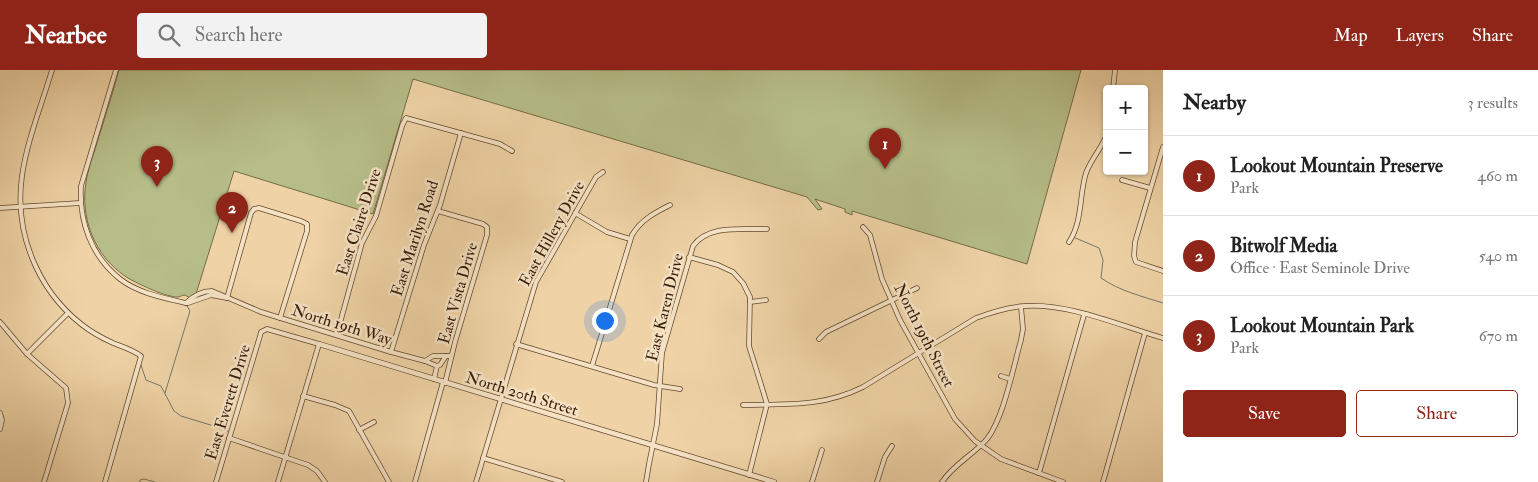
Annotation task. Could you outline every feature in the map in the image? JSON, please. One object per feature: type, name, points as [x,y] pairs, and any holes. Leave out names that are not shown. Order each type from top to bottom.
[{"type":"street","points":[[52,70],[22,176],[20,207],[25,237],[36,268],[50,292],[68,312],[97,335],[141,356],[105,482]]},
{"type":"street","points":[[0,208],[80,203],[84,177],[116,70]]},
{"type":"street","points":[[1113,85],[1115,70]]},
{"type":"street","name":"East Claire Drive","points":[[337,334],[362,243],[376,216],[406,118],[461,132]]},
{"type":"street","points":[[461,132],[500,144],[512,151]]},
{"type":"street","name":"East Marilyn Road","points":[[391,352],[424,245],[438,211],[461,132]]},
{"type":"street","points":[[1069,242],[1080,212],[1087,170],[1103,141]]},
{"type":"street","points":[[1163,147],[1135,242],[1134,256],[1136,262],[1163,271]]},
{"type":"street","name":"East Hillery Drive","points":[[476,482],[538,276],[596,177],[603,172]]},
{"type":"street","points":[[1122,180],[1150,188]]},
{"type":"street","name":"North 19th Way","points":[[80,203],[86,231],[100,259],[121,279],[137,288],[186,303],[192,297],[205,291],[218,292],[227,298],[261,312],[391,352],[425,361],[433,356],[451,356]]},
{"type":"street","points":[[592,366],[630,239],[639,224],[646,218],[670,205]]},
{"type":"street","points":[[227,298],[250,213],[254,209],[259,208],[307,224],[307,231],[280,318]]},
{"type":"street","name":"East Vista Drive","points":[[415,482],[450,367],[451,356],[487,227],[483,224],[438,211]]},
{"type":"street","points":[[574,213],[607,232],[630,239]]},
{"type":"street","name":"North 19th Street","points":[[863,227],[871,238],[890,300],[956,419],[980,445],[1007,462],[1063,482]]},
{"type":"street","name":"East Karen Drive","points":[[646,482],[657,424],[662,353],[693,246],[711,231],[766,230]]},
{"type":"street","points":[[689,256],[733,272],[743,283],[750,302],[750,346],[767,404],[747,482]]},
{"type":"street","points":[[819,340],[826,332],[917,288]]},
{"type":"street","points":[[750,302],[766,300]]},
{"type":"street","points":[[942,482],[950,471],[980,445],[994,429],[999,418],[1021,340],[1023,328],[1021,307]]},
{"type":"street","points":[[743,405],[792,404],[835,399],[863,387],[976,318],[1021,307],[1054,308],[1084,314],[1163,338]]},
{"type":"street","points":[[27,354],[68,312]]},
{"type":"street","points":[[1039,473],[1084,314]]},
{"type":"street","points":[[0,322],[27,354],[66,388],[68,403],[44,482]]},
{"type":"street","name":"North 20th Street","points":[[264,330],[273,330],[774,482]]},
{"type":"street","name":"East Everett Drive","points":[[216,482],[260,336],[264,330]]},
{"type":"street","points":[[1103,482],[1145,333]]},
{"type":"street","points":[[278,482],[319,344]]},
{"type":"street","points":[[516,344],[660,386],[680,388]]},
{"type":"street","name":"East Vista Drive","points":[[434,379],[437,366],[442,363],[446,356]]},
{"type":"street","name":"East Vista Drive","points":[[425,361],[437,366]]},
{"type":"street","name":"East Vista Drive","points":[[442,363],[450,367]]},
{"type":"street","points":[[1001,376],[1010,379]]},
{"type":"street","points":[[303,396],[336,405],[349,412],[389,482]]},
{"type":"street","points":[[0,413],[2,420],[0,429]]},
{"type":"street","points":[[359,430],[374,422]]},
{"type":"street","points":[[229,438],[312,468],[320,474],[324,482]]},
{"type":"street","points":[[877,482],[884,456],[892,446]]},
{"type":"street","points":[[812,482],[822,450]]},
{"type":"street","points":[[483,458],[562,482]]},
{"type":"green space","points":[[119,70],[1081,70],[1027,264],[852,211],[852,215],[845,212],[845,209],[815,199],[822,209],[818,210],[807,197],[413,79],[373,214],[234,171],[196,294],[190,298],[185,295],[173,297],[143,286],[114,268],[98,247],[88,223],[85,209],[87,177]]},
{"type":"waterway","points":[[1073,237],[1099,248],[1103,260],[1101,278],[1123,290],[1163,303]]},
{"type":"waterway","points":[[165,393],[190,311],[186,304]]},
{"type":"waterway","points":[[141,365],[146,380],[161,386],[174,411],[181,416],[227,430],[229,433]]},
{"type":"waterway","points":[[140,482],[140,480],[144,479],[155,482]]},
{"type":"place","name":"Lookout Mountain Preserve","points":[[885,169]]},
{"type":"place","name":"Lookout Mountain Park","points":[[157,187]]},
{"type":"place","name":"Bitwolf Media","points":[[232,233]]}]
